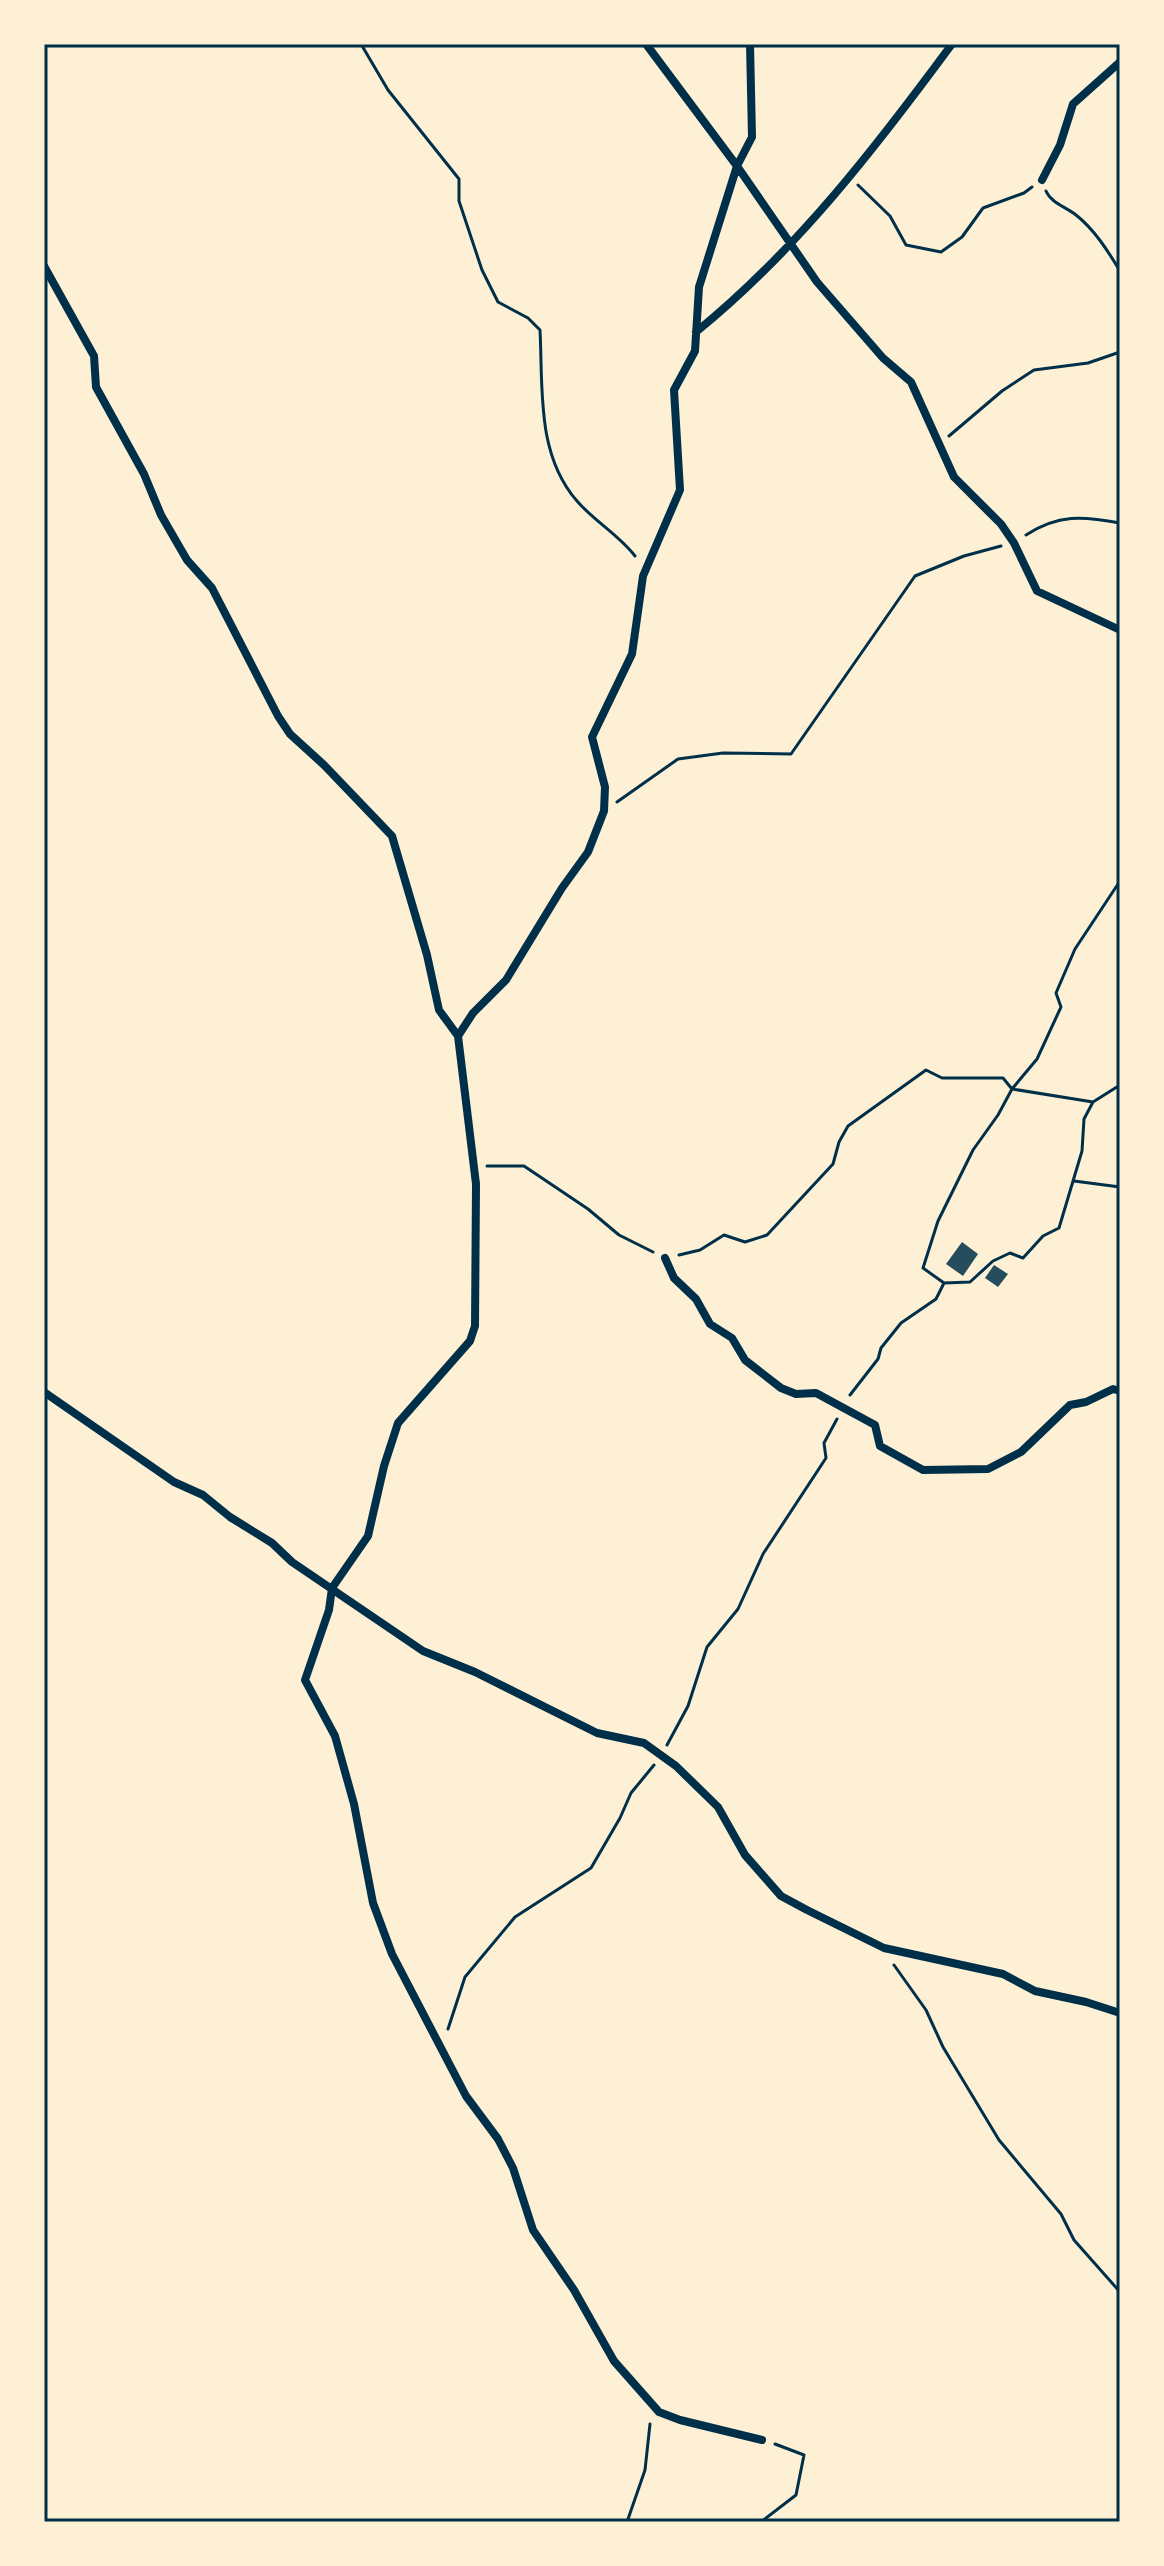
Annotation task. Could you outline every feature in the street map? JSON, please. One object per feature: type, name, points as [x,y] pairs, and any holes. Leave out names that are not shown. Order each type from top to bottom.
[{"type":"street","points":[[646,44],[737,166],[817,282],[883,358],[911,382],[954,477],[993,515],[1014,543],[1037,591],[1120,630]]},
{"type":"street","points":[[458,1036],[473,1013],[506,980],[562,888],[588,852],[604,811],[605,787],[592,737],[632,654],[643,576],[680,490],[674,390],[695,351],[699,287],[737,166],[752,137],[750,44]]},
{"type":"street","points":[[696,332],[737,299],[791,244],[850,177],[952,44]]},
{"type":"street","points":[[1042,180],[1060,145],[1073,104],[1120,62]]},
{"type":"street","points":[[44,266],[94,356],[96,387],[144,474],[161,515],[187,560],[212,588],[278,716],[290,734],[392,836],[427,955],[439,1010],[458,1036],[474,1166],[475,1326],[470,1341],[398,1423],[384,1466],[368,1536],[332,1588],[329,1610],[305,1680],[335,1736],[354,1804],[373,1903],[392,1954],[466,2096],[498,2139],[513,2168],[533,2230],[574,2290],[614,2361],[659,2412],[762,2440]]},
{"type":"street","points":[[665,1258],[674,1278],[696,1299],[710,1324],[732,1338],[745,1360],[781,1388],[796,1394],[816,1393],[875,1425],[880,1446],[923,1470],[988,1469],[1021,1452],[1070,1405],[1086,1402],[1113,1389],[1120,1391]]},
{"type":"street","points":[[44,1392],[174,1482],[203,1495],[230,1517],[272,1543],[292,1562],[423,1651],[475,1672],[597,1733],[644,1743],[676,1766],[718,1807],[745,1855],[781,1896],[884,1948],[1003,1974],[1035,1991],[1120,2013]]},
{"type":"path","points":[[361,44],[388,90],[459,179],[459,201],[482,270],[498,302],[528,318],[540,330],[546,440],[563,483],[579,504],[634,554],[643,576]]},
{"type":"path","points":[[850,177],[890,216],[906,245],[941,252],[962,237],[983,208],[1024,193],[1042,180],[1049,197],[1078,216],[1120,271]]},
{"type":"path","points":[[940,443],[1002,391],[1034,370],[1088,363],[1120,352]]},
{"type":"path","points":[[604,811],[678,759],[723,753],[791,754],[915,576],[964,556],[1014,543],[1059,518],[1094,518],[1120,523]]},
{"type":"path","points":[[1120,881],[1075,949],[1056,993],[1061,1007],[1037,1059],[1012,1089],[973,1150],[938,1221],[923,1268],[944,1283],[970,1282],[993,1261],[1010,1253],[1023,1258],[1043,1236],[1059,1228],[1082,1151],[1084,1119],[1093,1102],[1120,1085]]},
{"type":"path","points":[[474,1166],[524,1166],[588,1209],[619,1235],[665,1258],[700,1250],[724,1235],[745,1242],[767,1235],[833,1164],[839,1142],[848,1126],[926,1070],[942,1078],[1003,1078],[1012,1089],[1093,1102]]},
{"type":"path","points":[[1074,1181],[1120,1187]]},
{"type":"path","points":[[843,1408],[878,1359],[881,1348],[901,1323],[936,1299],[944,1283]]},
{"type":"path","points":[[884,1948],[926,2010],[943,2047],[999,2140],[1061,2214],[1074,2240],[1120,2292]]},
{"type":"path","points":[[627,2522],[645,2470],[651,2420],[659,2412]]},
{"type":"path","points":[[761,2522],[796,2495],[804,2455],[762,2440]]},
{"type":"building","points":[[962,1242],[978,1254],[963,1276],[946,1264]]},
{"type":"building","points":[[994,1265],[1008,1274],[998,1287],[985,1278]]}]
